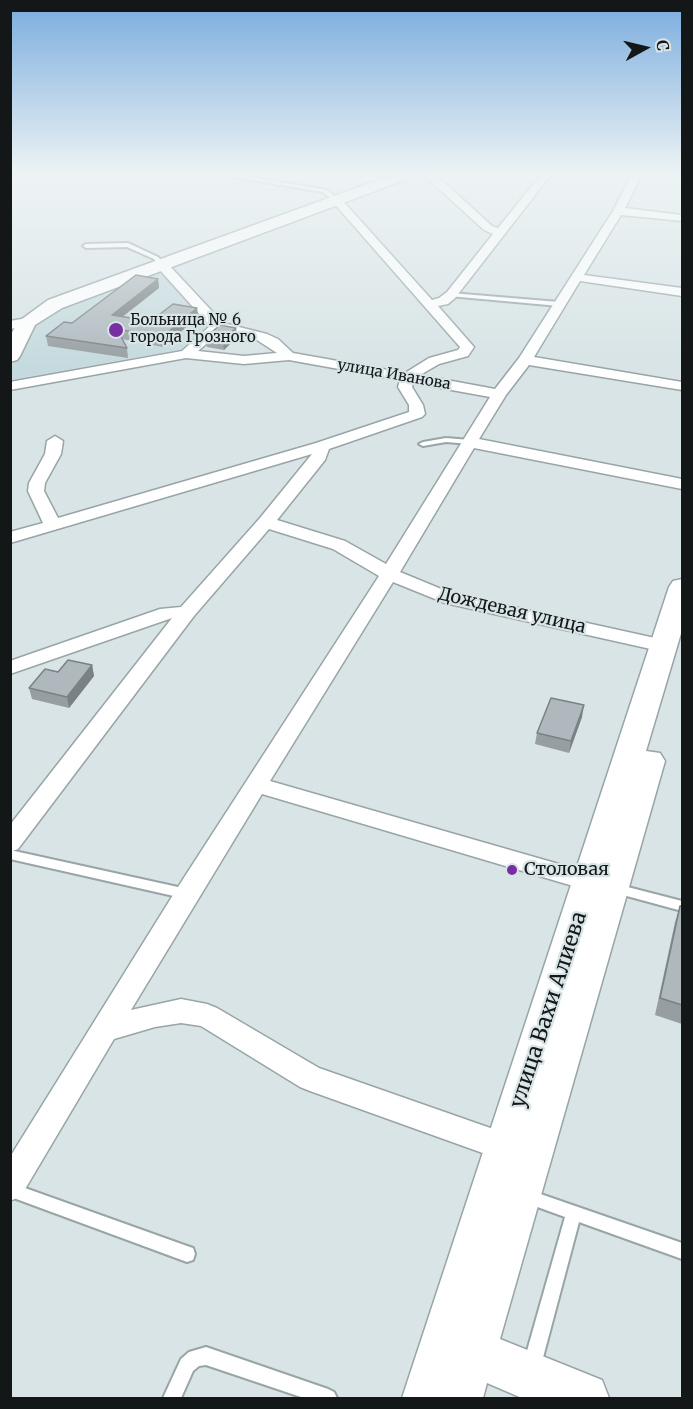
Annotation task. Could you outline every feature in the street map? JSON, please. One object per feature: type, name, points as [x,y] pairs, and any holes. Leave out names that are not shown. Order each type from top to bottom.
[{"type":"main road","points":[[10,356],[19,323],[55,304],[237,238]]},
{"type":"main road","name":"улица Вахи Алиева","points":[[427,1398],[459,1345],[520,1194],[601,885],[673,647],[682,587]]},
{"type":"main road","name":"улица Вахи Алиева","points":[[458,1398],[459,1345],[506,1148],[601,885]]},
{"type":"main road","points":[[459,1345],[529,1377],[584,1398]]},
{"type":"street","points":[[10,538],[322,446],[417,414],[416,405],[405,387],[408,377],[434,361],[467,350],[467,347],[370,238]]},
{"type":"street","points":[[430,304],[443,301],[451,295],[495,238]]},
{"type":"street","points":[[10,1186],[186,894],[257,785],[499,394],[525,360],[601,238]]},
{"type":"street","points":[[10,386],[186,354],[218,326],[162,265]]},
{"type":"street","points":[[575,277],[682,292]]},
{"type":"street","name":"улица Иванова","points":[[218,326],[262,337],[273,342],[289,356]]},
{"type":"street","name":"улица Иванова","points":[[186,354],[244,360],[289,356],[499,394]]},
{"type":"street","points":[[525,360],[682,386]]},
{"type":"street","points":[[53,525],[36,491],[37,483],[53,454],[55,441]]},
{"type":"street","points":[[470,442],[682,484]]},
{"type":"street","points":[[10,843],[187,612],[319,457],[322,446]]},
{"type":"street","name":"Дождевая улица","points":[[266,522],[339,545],[389,574],[445,597],[673,647]]},
{"type":"street","points":[[10,668],[167,613],[187,612]]},
{"type":"street","points":[[257,785],[601,885]]},
{"type":"street","points":[[104,1030],[155,1015],[181,1011],[207,1016],[310,1078],[506,1148]]},
{"type":"lane","points":[[86,246],[128,245],[156,258],[162,265]]},
{"type":"lane","points":[[451,295],[559,304]]},
{"type":"lane","points":[[423,444],[446,440],[470,442]]},
{"type":"lane","points":[[10,854],[186,894]]},
{"type":"lane","points":[[601,885],[682,906]]},
{"type":"lane","points":[[10,1190],[187,1254]]},
{"type":"lane","points":[[520,1194],[682,1251]]},
{"type":"lane","points":[[529,1377],[574,1212]]},
{"type":"lane","points":[[172,1398],[187,1365],[195,1358],[206,1356],[328,1398]]},
{"type":"shaded area","name":"Больница № 6 города Грозного","points":[[162,270],[210,325],[182,349],[11,380],[11,368],[25,335],[38,316]]},
{"type":"building","points":[[136,275],[158,279],[112,315],[151,321],[173,304],[197,308],[162,337],[117,329],[127,348],[46,336],[64,322],[72,323]]},
{"type":"building","points":[[220,325],[236,328],[223,340],[206,337]]},
{"type":"building","points":[[68,660],[92,665],[67,697],[29,688],[45,669],[58,672]]},
{"type":"building","points":[[551,698],[584,705],[571,741],[537,733]]},
{"type":"building","points":[[680,906],[682,906],[682,1005],[660,998]]},
{"type":"place","name":"Больница № 6 города Грозного","points":[[116,330]]},
{"type":"place","name":"Столовая","points":[[512,870]]}]
